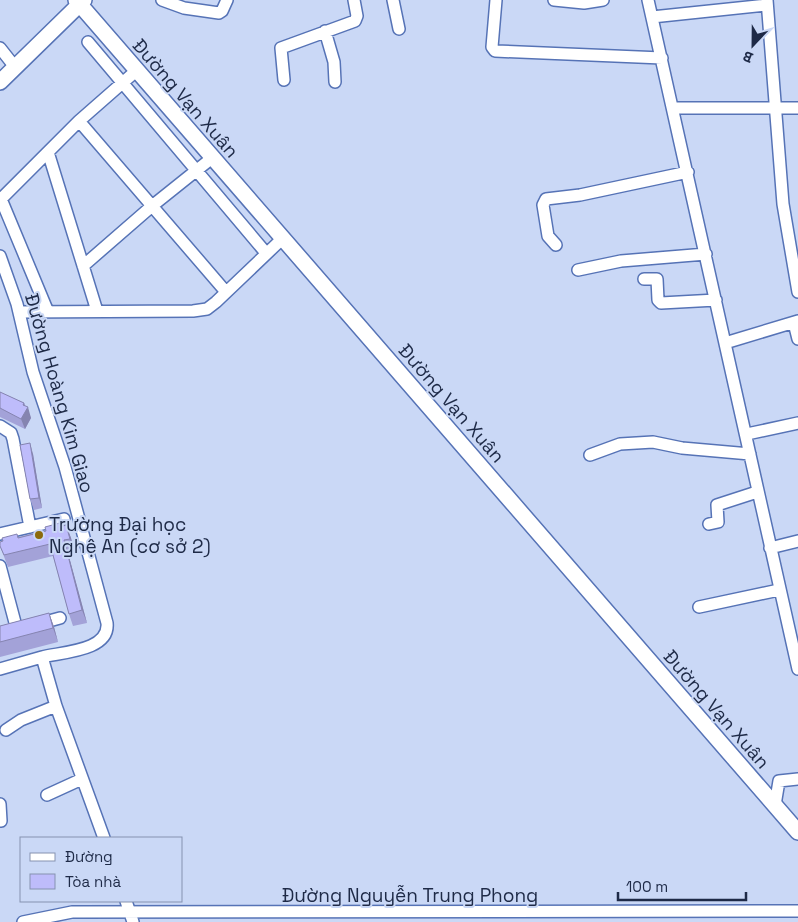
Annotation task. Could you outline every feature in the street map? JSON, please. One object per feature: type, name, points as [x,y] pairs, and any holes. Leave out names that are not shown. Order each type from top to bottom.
[{"type":"main road","points":[[0,82],[80,2]]},
{"type":"main road","name":"Đường Vạn Xuân","points":[[80,2],[136,71],[798,832]]},
{"type":"street","points":[[162,0],[189,10],[219,13],[222,11],[227,0]]},
{"type":"street","points":[[284,80],[281,48],[355,21],[357,16],[354,0]]},
{"type":"street","points":[[393,0],[399,29]]},
{"type":"street","points":[[496,0],[492,47],[495,51],[662,58]]},
{"type":"street","points":[[554,0],[584,3],[603,0]]},
{"type":"street","points":[[648,0],[747,434],[757,492],[797,665]]},
{"type":"street","points":[[652,17],[767,3],[783,204],[793,231],[798,292]]},
{"type":"street","points":[[325,31],[334,62],[335,82]]},
{"type":"street","points":[[88,42],[266,253]]},
{"type":"street","points":[[0,48],[15,66]]},
{"type":"street","points":[[48,312],[0,200],[79,121],[136,71]]},
{"type":"street","points":[[673,108],[798,108]]},
{"type":"street","points":[[79,121],[226,292]]},
{"type":"street","points":[[48,152],[97,312]]},
{"type":"street","points":[[84,266],[152,206],[212,158]]},
{"type":"street","points":[[556,245],[548,236],[543,203],[546,199],[580,195],[688,172]]},
{"type":"street","points":[[19,312],[200,310],[216,302],[282,239]]},
{"type":"street","points":[[578,270],[621,261],[706,254]]},
{"type":"street","name":"Đường Hoàng Kim Giao","points":[[0,256],[19,312],[29,360],[65,467],[108,626],[104,639],[96,645],[0,669]]},
{"type":"street","points":[[644,279],[657,279],[658,300],[661,303],[716,300]]},
{"type":"street","points":[[725,343],[796,322],[798,339]]},
{"type":"street","points":[[747,434],[798,423]]},
{"type":"street","points":[[0,426],[11,433],[13,439],[30,527]]},
{"type":"street","points":[[590,455],[620,444],[652,442],[682,448],[750,454]]},
{"type":"street","points":[[709,524],[718,522],[716,506],[718,504],[731,502],[757,492]]},
{"type":"street","points":[[0,534],[64,520]]},
{"type":"street","points":[[770,548],[798,541]]},
{"type":"street","points":[[1,573],[13,631],[60,618]]},
{"type":"street","points":[[699,608],[779,590]]},
{"type":"street","points":[[42,657],[56,706],[104,837]]},
{"type":"street","points":[[6,730],[28,717],[56,706]]},
{"type":"street","points":[[47,795],[82,778]]},
{"type":"street","points":[[775,805],[779,781],[798,779]]},
{"type":"street","points":[[0,804],[1,821]]},
{"type":"street","points":[[126,902],[132,917]]},
{"type":"street","name":"Đường Nguyễn Trung Phong","points":[[23,922],[63,913],[132,917],[547,917],[670,916],[798,911]]},
{"type":"building","points":[[0,392],[24,403],[23,405],[28,407],[21,419],[0,408]]},
{"type":"building","points":[[30,443],[39,498],[30,499],[20,445]]},
{"type":"building","points":[[60,523],[61,527],[66,525],[70,539],[64,540],[82,610],[69,614],[50,544],[4,555],[0,546],[0,542],[3,541],[2,538],[17,534],[18,538],[46,531],[45,527]]},
{"type":"building","points":[[49,613],[53,628],[0,642],[0,626]]},
{"type":"place","name":"Trường Đại học Nghệ An (cơ sở 2)","points":[[39,535]]}]
